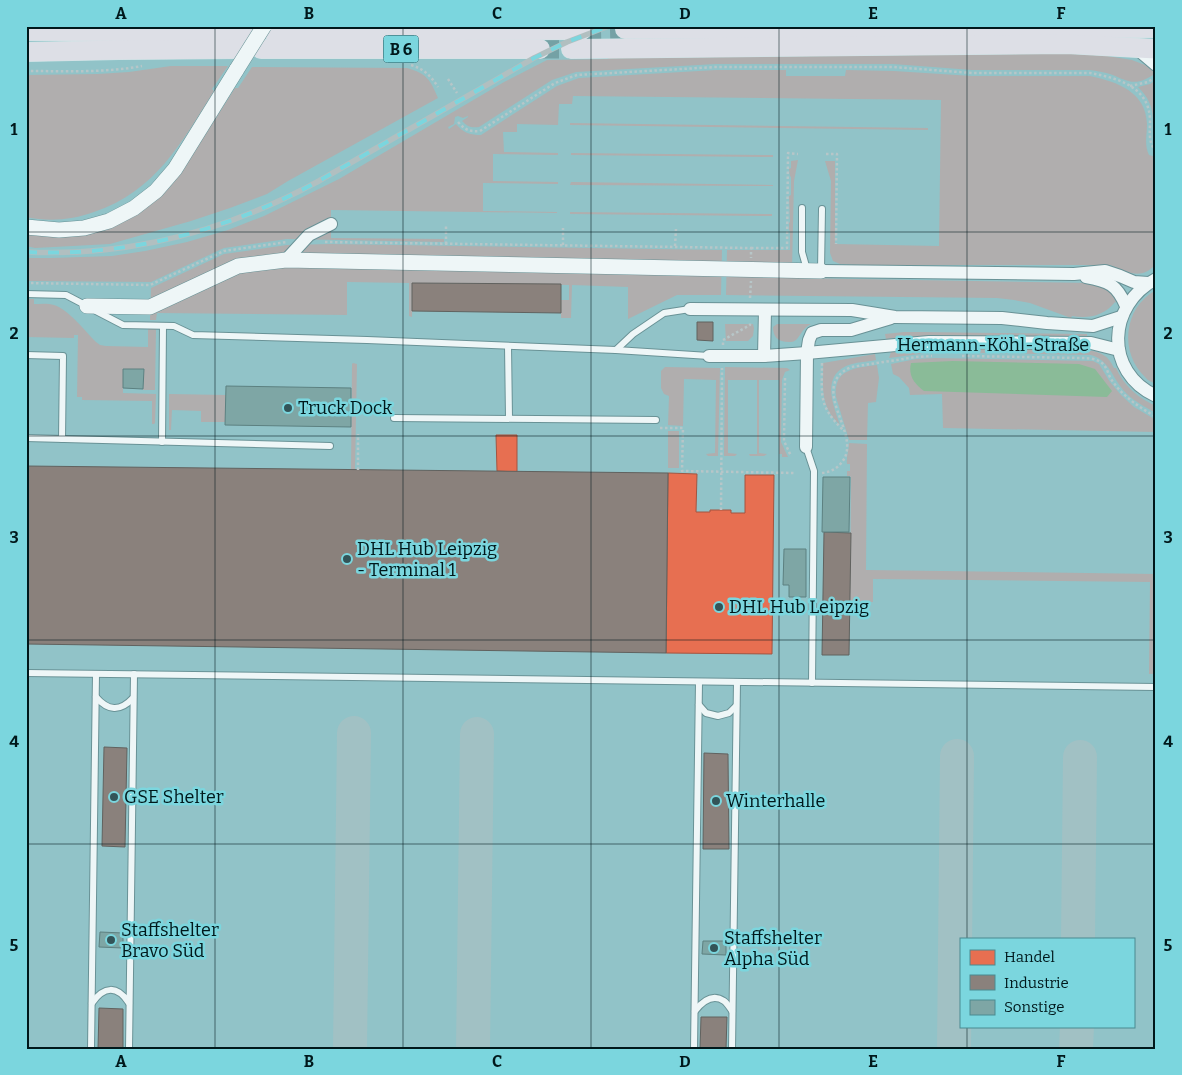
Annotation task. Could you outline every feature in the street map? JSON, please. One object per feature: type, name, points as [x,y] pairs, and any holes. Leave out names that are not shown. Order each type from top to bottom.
[{"type":"main road","points":[[625,29],[1156,28]]},
{"type":"main road","name":"B 6","points":[[26,31],[582,30]]},
{"type":"main road","points":[[571,49],[1067,44],[1156,49]]},
{"type":"main road","points":[[26,52],[239,49]]},
{"type":"main road","name":"B 6","points":[[261,49],[540,49]]},
{"type":"street","points":[[26,227],[59,230],[84,228],[109,221],[134,208],[156,191],[174,169],[262,30]]},
{"type":"street","points":[[1136,48],[1156,64]]},
{"type":"street","points":[[286,260],[309,235],[331,224]]},
{"type":"street","points":[[86,306],[150,307],[238,266],[286,260],[821,271],[1074,274],[1105,272],[1134,282],[1152,281]]},
{"type":"street","points":[[1074,274],[1112,284],[1122,296],[1124,312]]},
{"type":"street","points":[[1152,281],[1132,297],[1124,312],[1118,339],[1119,350],[1133,379],[1141,387],[1156,396]]},
{"type":"street","name":"Hermann-Köhl-Straße","points":[[690,309],[852,310],[896,317],[1002,318],[1093,326],[1124,312]]},
{"type":"street","points":[[764,310],[764,356]]},
{"type":"street","name":"Hermann-Köhl-Straße","points":[[806,447],[807,353],[812,333],[821,330],[851,330],[896,317]]},
{"type":"street","name":"Hermann-Köhl-Straße","points":[[709,356],[764,356],[929,342],[1091,343],[1119,350]]},
{"type":"lane","points":[[802,208],[802,252],[806,266],[821,271],[822,209]]},
{"type":"lane","points":[[26,294],[66,295],[123,324],[174,326],[193,335],[616,350],[709,356]]},
{"type":"lane","points":[[616,350],[633,334],[664,313],[690,309]]},
{"type":"lane","points":[[162,442],[163,326]]},
{"type":"lane","points":[[508,346],[509,418]]},
{"type":"lane","points":[[26,355],[63,356],[62,439]]},
{"type":"lane","points":[[394,418],[656,420]]},
{"type":"lane","points":[[26,438],[330,446]]},
{"type":"lane","points":[[806,447],[814,471],[812,683]]},
{"type":"lane","points":[[26,673],[1156,687]]},
{"type":"lane","points":[[91,1049],[96,674]]},
{"type":"lane","points":[[129,1049],[134,674]]},
{"type":"lane","points":[[694,1049],[699,682]]},
{"type":"lane","points":[[732,1049],[737,682]]},
{"type":"lane","points":[[96,698],[103,705],[114,708],[126,706],[133,698]]},
{"type":"lane","points":[[699,705],[706,713],[718,716],[729,713],[736,706]]},
{"type":"lane","points":[[92,1003],[99,993],[111,990],[123,994],[130,1004]]},
{"type":"lane","points":[[695,1012],[702,1002],[714,998],[725,1001],[732,1012]]},
{"type":"path","points":[[26,71],[113,70],[149,65]]},
{"type":"path","points":[[458,122],[468,131],[480,131],[554,83],[577,75],[716,67],[893,67],[972,73],[1090,73],[1108,76],[1130,86],[1141,94],[1148,104],[1150,138],[1152,146],[1156,151]]},
{"type":"path","points":[[1130,86],[1148,82],[1156,77]]},
{"type":"path","points":[[448,79],[457,93]]},
{"type":"path","points":[[26,283],[150,285],[224,251],[285,242],[788,248],[788,153],[798,154]]},
{"type":"path","points":[[826,154],[837,154],[836,244]]},
{"type":"path","points":[[446,226],[446,244]]},
{"type":"path","points":[[563,228],[563,245]]},
{"type":"path","points":[[675,246],[676,229]]},
{"type":"path","points":[[751,248],[751,263]]},
{"type":"path","points":[[721,510],[724,340],[750,325],[751,280]]},
{"type":"path","points":[[820,474],[838,467],[848,450],[834,393],[837,377],[843,370],[851,367],[934,355]]},
{"type":"path","points":[[954,356],[1092,358],[1101,361],[1111,379],[1123,393],[1156,417]]},
{"type":"path","points":[[822,363],[823,403],[832,420],[844,432]]},
{"type":"path","points":[[785,378],[784,441],[791,456]]},
{"type":"path","points":[[656,420],[656,428],[683,428],[682,471],[795,473]]},
{"type":"path","points":[[358,434],[358,470]]},
{"type":"shaded area","points":[[1089,53],[1132,60],[1145,65],[1156,73],[1138,82],[1133,82],[1108,73],[1090,70],[972,70],[893,64],[716,64],[576,72],[552,80],[479,127],[470,127],[462,121],[468,116],[463,118],[458,116],[455,117],[454,124],[448,127],[449,129],[456,124],[467,133],[481,135],[557,86],[579,78],[716,70],[786,70],[786,76],[845,76],[846,70],[972,76],[1090,76],[1120,85],[1129,90],[1142,104],[1145,113],[1147,151],[1149,155],[1156,157],[1156,264],[1140,274],[1134,274],[1110,265],[853,265],[840,264],[833,261],[830,253],[831,181],[825,161],[835,161],[835,244],[939,246],[941,100],[573,96],[572,104],[559,104],[558,125],[517,124],[517,132],[503,132],[504,152],[558,153],[558,155],[493,154],[493,181],[558,182],[558,184],[483,183],[483,211],[557,213],[331,210],[331,238],[444,239],[444,242],[287,239],[224,248],[151,282],[26,281],[26,258],[112,256],[145,251],[187,242],[228,230],[264,216],[339,179],[504,82],[547,60],[608,59],[610,55]]},
{"type":"shaded area","points":[[171,66],[228,66],[212,89],[214,91],[178,147],[151,178],[134,192],[116,203],[86,215],[52,220],[26,217],[26,75],[98,74]]},
{"type":"shaded area","points":[[252,67],[407,68],[427,78],[438,98],[267,194],[230,208],[110,244],[35,248],[26,246],[26,234],[148,206],[170,187],[235,88],[238,88]]},
{"type":"shaded area","points":[[1156,80],[1156,144],[1153,134],[1151,107],[1148,99],[1138,87],[1150,84]]},
{"type":"shaded area","points":[[570,123],[928,128],[928,130],[570,125]]},
{"type":"shaded area","points":[[571,153],[773,155],[773,157],[571,155]]},
{"type":"shaded area","points":[[798,160],[794,181],[792,270],[798,278],[1091,283],[1103,284],[1115,298],[1116,303],[1106,311],[1090,317],[1072,316],[1071,318],[1030,303],[997,298],[726,295],[727,250],[790,250],[789,196],[791,195],[791,177],[789,169],[791,168],[791,161]]},
{"type":"shaded area","points":[[571,182],[773,185],[773,186],[570,185]]},
{"type":"shaded area","points":[[570,212],[772,214],[772,216],[570,214]]},
{"type":"shaded area","points":[[287,245],[722,250],[721,295],[677,295],[628,319],[628,287],[572,285],[571,318],[561,318],[561,300],[569,300],[569,285],[413,283],[412,317],[409,316],[409,283],[347,282],[347,315],[157,313],[156,320],[150,320],[151,288],[224,254]]},
{"type":"shaded area","points":[[1156,290],[1156,384],[1147,379],[1137,368],[1129,344],[1128,331],[1131,319],[1137,308],[1145,298]]},
{"type":"shaded area","points":[[26,299],[34,299],[34,304],[49,304],[60,308],[71,316],[100,345],[148,347],[148,329],[156,329],[155,390],[143,390],[144,369],[123,369],[123,393],[156,394],[155,423],[152,424],[152,401],[82,400],[82,397],[77,397],[78,335],[74,335],[74,338],[26,337]]},
{"type":"shaded area","points":[[725,324],[753,324],[753,336],[748,341],[726,341]]},
{"type":"shaded area","points":[[777,324],[811,324],[804,329],[796,340],[789,342],[779,340],[775,336],[773,327]]},
{"type":"shaded area","points":[[904,332],[1087,334],[1087,338],[921,336],[886,339],[885,334]]},
{"type":"shaded area","points":[[935,347],[1086,349],[1103,355],[1109,360],[1132,391],[1156,406],[1156,413],[1129,396],[1121,388],[1107,366],[1091,355],[935,352],[889,358],[891,352]]},
{"type":"shaded area","points":[[875,354],[876,360],[846,366],[838,371],[834,378],[831,393],[840,425],[829,411],[824,397],[823,363]]},
{"type":"shaded area","points":[[916,359],[1093,361],[1099,364],[1121,395],[1134,407],[1156,420],[1156,432],[943,428],[942,394],[910,395],[909,388],[899,377],[893,374],[891,364]]},
{"type":"shaded area","points":[[953,361],[1079,364],[1095,369],[1112,391],[1107,397],[924,391],[917,385],[911,375],[911,363]]},
{"type":"shaded area","points":[[352,364],[357,364],[355,469],[351,470]]},
{"type":"shaded area","points":[[877,365],[879,378],[876,402],[868,403],[867,440],[849,440],[836,397],[838,381],[842,375],[854,369]]},
{"type":"shaded area","points":[[665,367],[720,368],[718,456],[708,456],[706,454],[715,453],[716,380],[684,379],[683,426],[668,425],[669,396],[664,394],[661,388],[661,371]]},
{"type":"shaded area","points":[[725,367],[787,368],[790,370],[785,372],[782,380],[781,442],[788,457],[782,457],[782,454],[779,454],[779,380],[759,380],[759,453],[767,454],[764,456],[750,456],[749,454],[757,454],[757,380],[728,380],[728,453],[737,454],[735,456],[724,456]]},
{"type":"shaded area","points":[[169,394],[226,395],[225,422],[201,422],[201,411],[172,410],[171,430],[169,430]]},
{"type":"shaded area","points":[[668,431],[679,431],[679,468],[668,468]]},
{"type":"shaded area","points":[[849,443],[867,444],[866,570],[1156,574],[1156,674],[1149,674],[1150,582],[873,579],[873,602],[850,602],[851,478],[847,476],[847,471],[850,471],[850,464],[847,464]]},
{"type":"building: Handel","points":[[496,435],[517,435],[517,472],[497,471]]},
{"type":"building: Handel","name":"DHL Hub Leipzig","points":[[668,473],[697,474],[696,512],[731,510],[731,513],[745,513],[745,475],[774,475],[772,654],[666,653]]},
{"type":"building: Industrie","points":[[412,283],[561,284],[561,313],[412,311]]},
{"type":"building: Industrie","points":[[697,322],[713,322],[713,341],[697,340]]},
{"type":"building: Industrie","name":"DHL Hub Leipzig - Terminal 1","points":[[26,466],[668,473],[666,653],[26,644]]},
{"type":"building: Industrie","points":[[824,532],[851,533],[849,655],[822,655]]},
{"type":"building: Industrie","name":"GSE Shelter","points":[[104,747],[127,748],[125,847],[102,846]]},
{"type":"building: Industrie","name":"Winterhalle","points":[[704,753],[728,754],[729,849],[703,849]]},
{"type":"building: Industrie","points":[[99,1008],[123,1009],[123,1049],[98,1049]]},
{"type":"building: Industrie","points":[[701,1017],[727,1017],[726,1049],[700,1049]]},
{"type":"building: Sonstige","points":[[123,369],[144,369],[143,389],[123,388]]},
{"type":"building: Sonstige","name":"Truck Dock","points":[[226,386],[351,388],[351,427],[225,425]]},
{"type":"building: Sonstige","points":[[823,477],[850,477],[849,532],[822,532]]},
{"type":"building: Sonstige","points":[[784,549],[806,549],[806,597],[789,597],[789,585],[783,585]]},
{"type":"building: Sonstige","name":"Staffshelter Bravo Süd","points":[[100,932],[123,933],[123,948],[99,947]]},
{"type":"building: Sonstige","name":"Staffshelter Alpha Süd","points":[[703,941],[726,941],[726,955],[702,954]]},
{"type":"taxiway","points":[[350,1049],[354,733]]},
{"type":"taxiway","points":[[473,1049],[477,734]]},
{"type":"taxiway","points":[[954,1049],[957,756]]},
{"type":"taxiway","points":[[1078,938],[1080,757]]},
{"type":"taxiway","points":[[1076,1049],[1077,1028]]},
{"type":"tunnel","points":[[582,30],[625,29]]},
{"type":"tunnel","points":[[540,49],[571,49]]},
{"type":"railway","points":[[26,252],[102,250],[140,245],[213,227],[248,214],[317,182],[534,58],[567,42],[609,26]]},
{"type":"place","name":"Truck Dock","points":[[288,408]]},
{"type":"place","name":"DHL Hub Leipzig - Terminal 1","points":[[347,559]]},
{"type":"place","name":"DHL Hub Leipzig","points":[[719,607]]},
{"type":"place","name":"GSE Shelter","points":[[114,797]]},
{"type":"place","name":"Winterhalle","points":[[716,801]]},
{"type":"place","name":"Staffshelter Bravo Süd","points":[[111,940]]},
{"type":"place","name":"Staffshelter Alpha Süd","points":[[714,948]]}]
